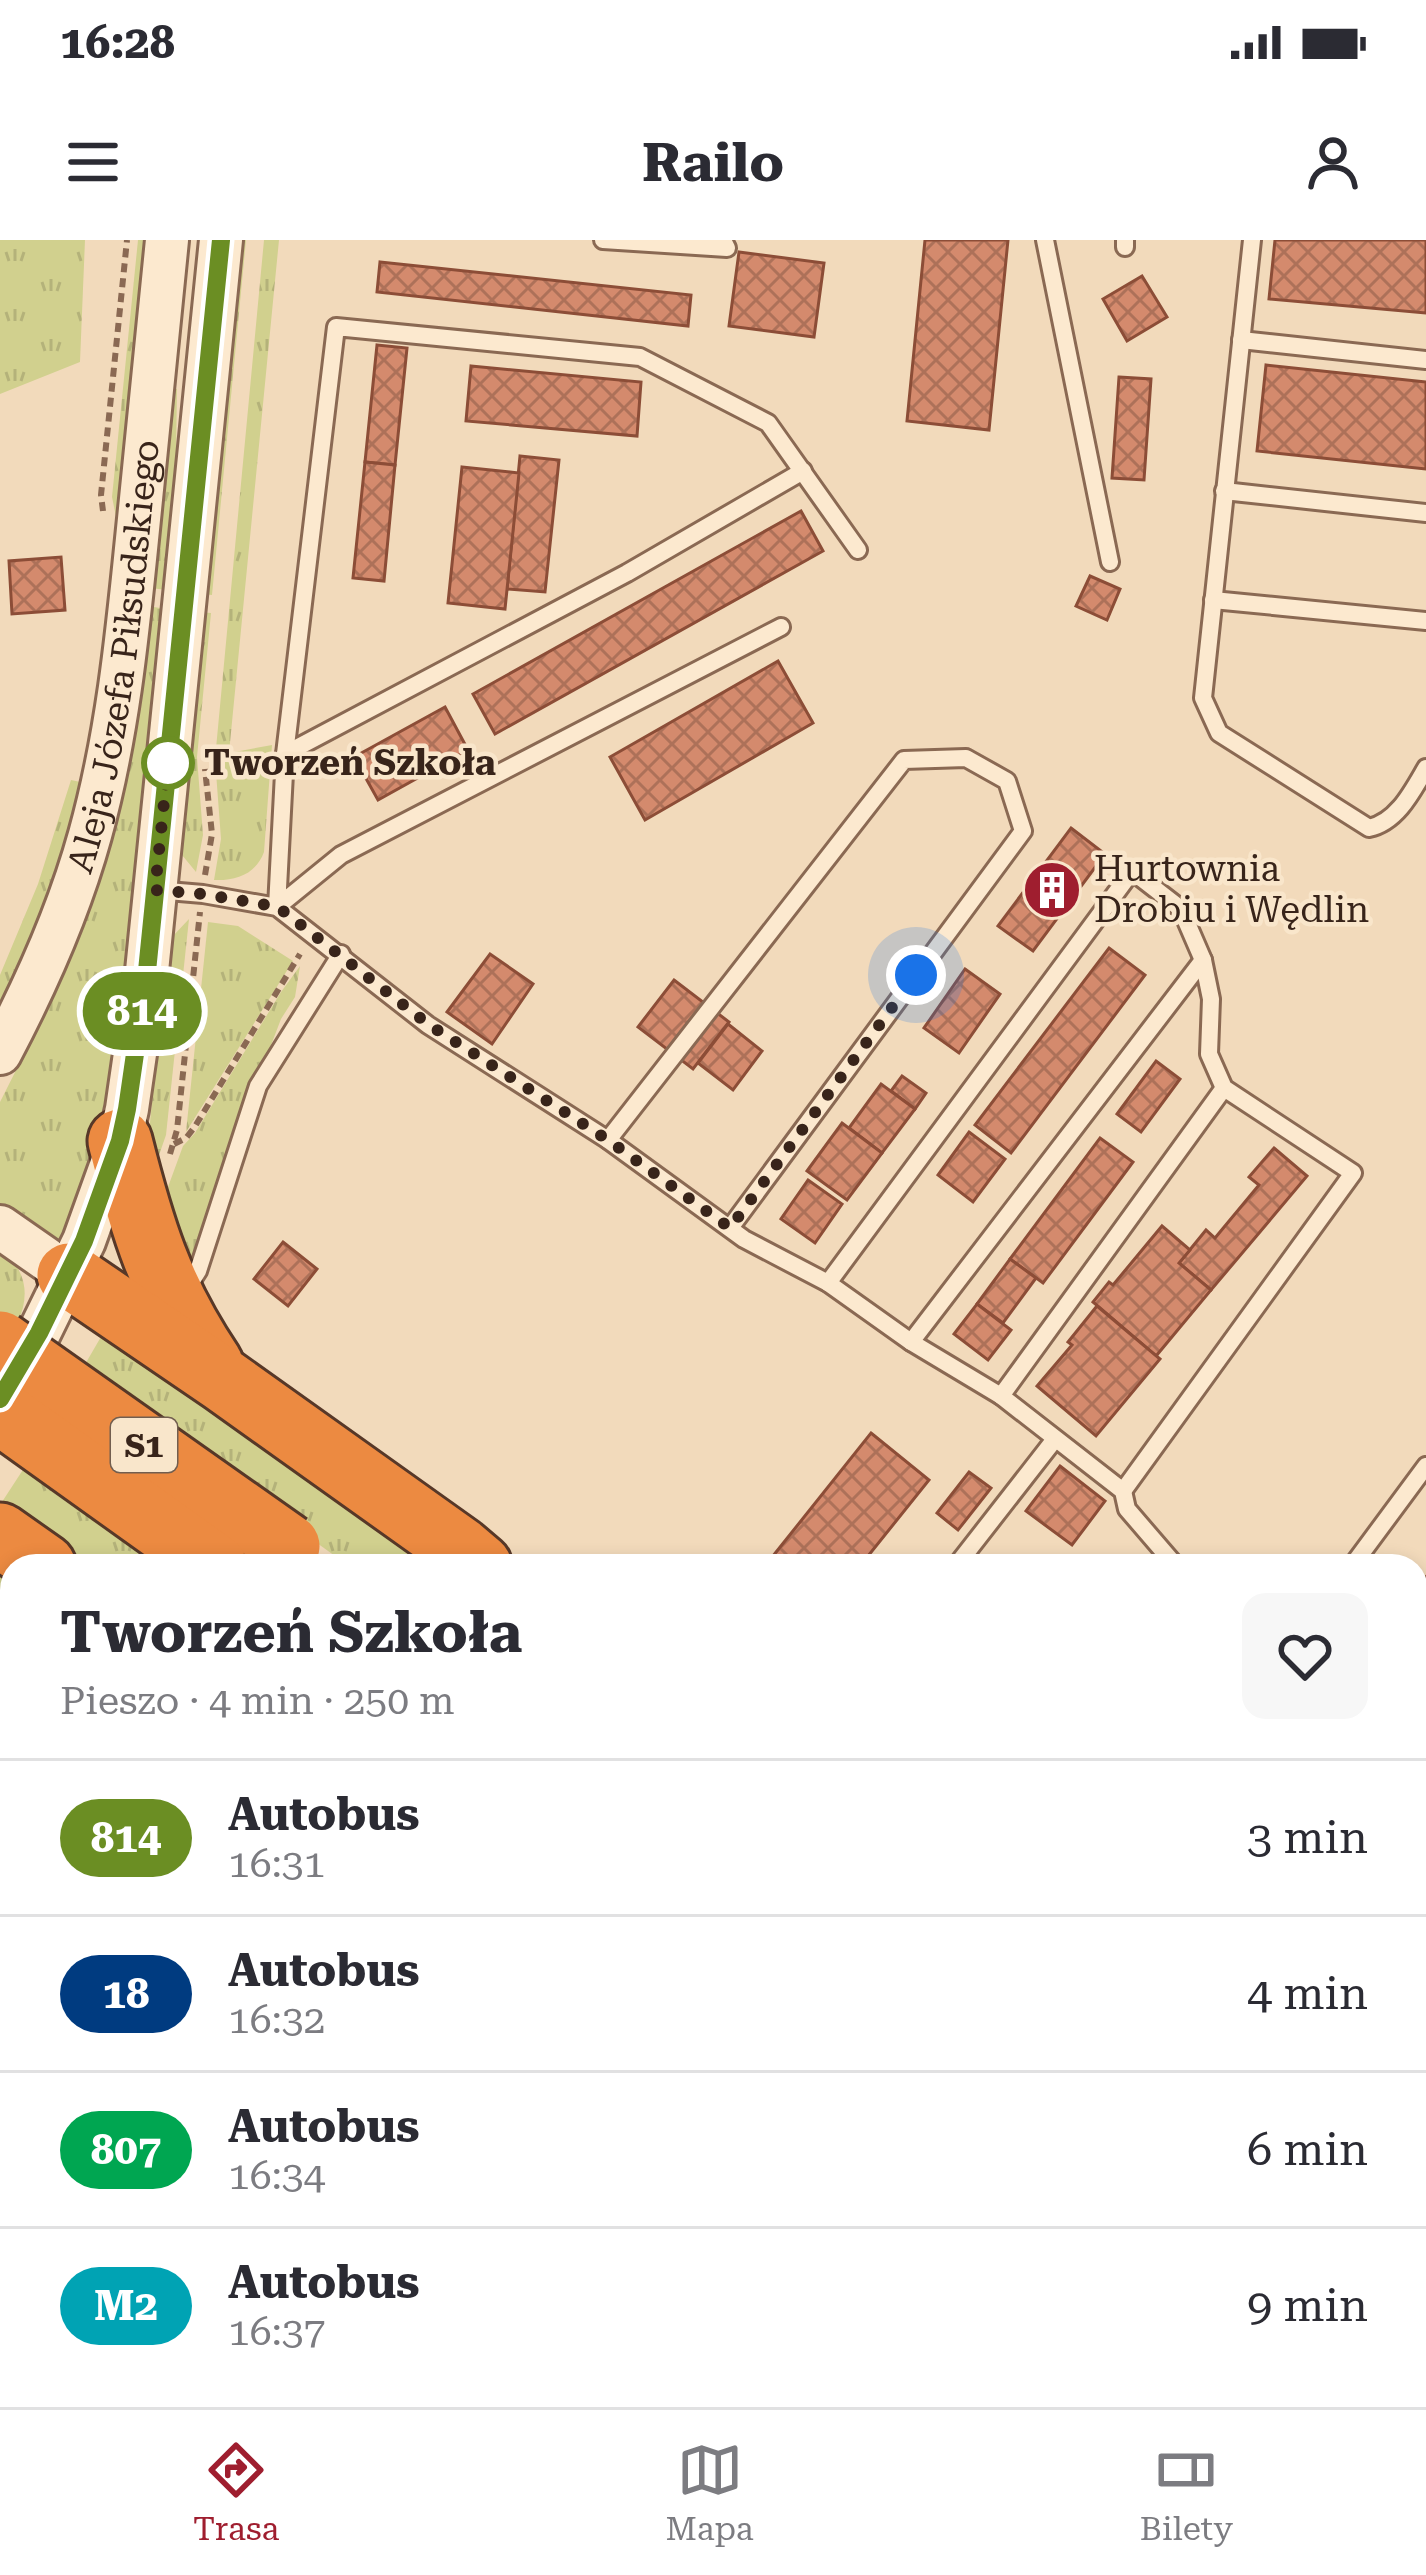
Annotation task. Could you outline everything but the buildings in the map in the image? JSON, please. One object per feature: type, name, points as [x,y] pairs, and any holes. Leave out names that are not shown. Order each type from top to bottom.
[{"type":"highway","points":[[147,1142],[149,1248],[176,1306],[223,1380]]},
{"type":"highway","points":[[69,1275],[462,1554]]},
{"type":"highway","name":"S1","points":[[0,1343],[299,1554]]},
{"type":"highway","name":"S1","points":[[0,1412],[198,1554]]},
{"type":"street","name":"Aleja Józefa Piłsudskiego","points":[[0,1053],[35,985],[71,895],[106,773],[125,659],[167,240]]},
{"type":"street","name":"Aleja Józefa Piłsudskiego","points":[[0,1399],[84,1241],[147,1142],[136,1054],[221,240]]},
{"type":"street","points":[[0,1227],[69,1275]]},
{"type":"lane","points":[[604,240],[727,248],[723,240]]},
{"type":"lane","points":[[1045,240],[1110,562]]},
{"type":"lane","points":[[1252,240],[1203,698],[1219,733],[1370,828],[1385,825],[1426,768]]},
{"type":"lane","points":[[278,907],[285,754],[336,327],[640,357],[768,423],[858,550]]},
{"type":"lane","points":[[1241,340],[1426,360]]},
{"type":"lane","points":[[285,754],[627,573],[802,471]]},
{"type":"lane","points":[[1223,491],[1426,513]]},
{"type":"lane","points":[[1213,600],[1426,621]]},
{"type":"lane","points":[[278,907],[340,855],[781,627]]},
{"type":"lane","points":[[608,1140],[904,760],[966,758],[1007,781],[1023,831],[730,1228]]},
{"type":"lane","points":[[828,1283],[1132,871],[1181,909],[1203,960],[1211,999],[1209,1054],[1224,1088],[1353,1173],[1123,1491]]},
{"type":"lane","points":[[155,890],[278,907],[428,1024],[608,1140],[744,1239],[828,1283],[911,1342],[1001,1396],[1123,1491],[1127,1509],[1166,1554]]},
{"type":"lane","points":[[176,1306],[198,1270],[258,1086],[341,954]]},
{"type":"lane","points":[[911,1342],[1203,960]]},
{"type":"lane","points":[[1001,1396],[1224,1088]]},
{"type":"lane","points":[[965,1554],[1055,1439]]},
{"type":"lane","points":[[1361,1554],[1426,1466]]},
{"type":"path","points":[[147,1142],[186,1138],[194,1128],[314,932]]},
{"type":"green space","points":[[0,240],[85,240],[80,362],[0,394]]},
{"type":"green space","points":[[138,240],[150,240],[120,536],[112,497]]},
{"type":"green space","points":[[237,240],[246,240],[212,595],[202,594]]},
{"type":"green space","points":[[264,240],[279,240],[229,753],[272,745],[264,852],[244,875],[214,880],[221,839],[215,759]]},
{"type":"green space","points":[[169,388],[177,389],[175,526],[168,590],[149,588]]},
{"type":"green space","points":[[148,606],[166,609],[129,980],[107,1101],[58,1243],[0,1208],[0,1102],[75,943]]},
{"type":"green space","points":[[200,612],[211,613],[197,757],[203,835],[196,872],[178,841]]},
{"type":"green space","points":[[71,780],[85,783],[77,812],[0,1008],[0,975],[38,884]]},
{"type":"green space","points":[[189,919],[166,1135],[150,1181],[148,1143],[166,957],[172,937]]},
{"type":"green space","points":[[208,922],[238,926],[293,961],[186,1132]]},
{"type":"green space","points":[[300,966],[295,997],[281,1019],[255,1087],[192,1268],[157,1217],[183,1146]]},
{"type":"green space","points":[[0,1246],[20,1273],[24,1299],[22,1313],[0,1355]]},
{"type":"green space","points":[[109,1323],[434,1554],[332,1554],[80,1373]]},
{"type":"green space","points":[[28,1462],[154,1554],[59,1554],[0,1505]]},
{"type":"bus line","name":"814","points":[[0,1399],[84,1241],[127,1109],[147,971],[221,240]]},
{"type":"place","name":"Tworzeń Szkoła","points":[[168,763]]},
{"type":"place","name":"Hurtownia Drobiu i Wędlin","points":[[1052,890]]},
{"type":"route","points":[[168,763],[155,890],[278,907],[428,1024],[608,1140],[730,1228],[916,975]]}]
